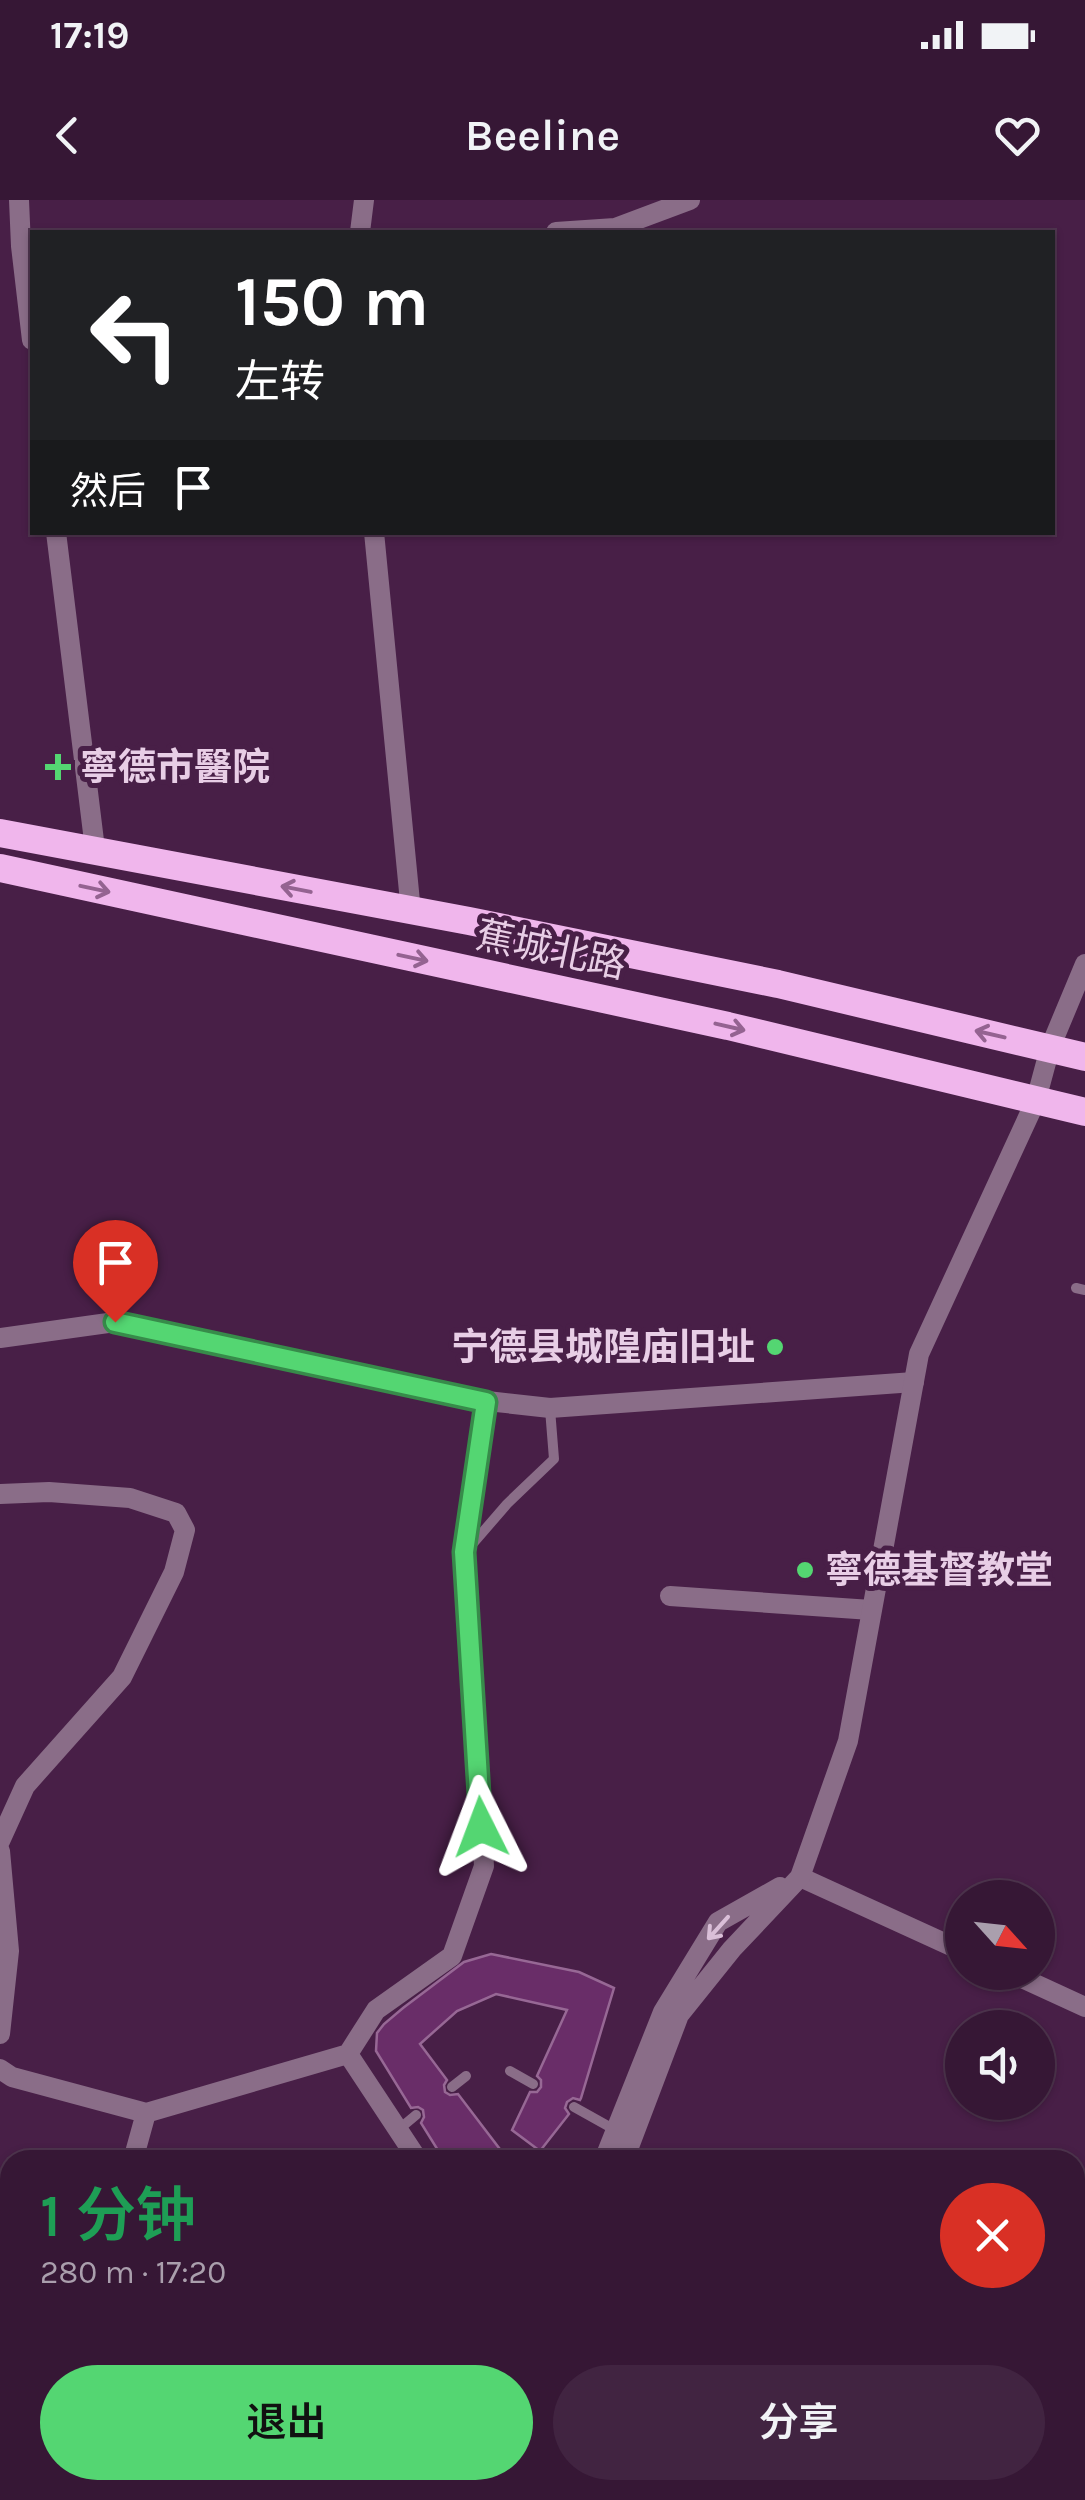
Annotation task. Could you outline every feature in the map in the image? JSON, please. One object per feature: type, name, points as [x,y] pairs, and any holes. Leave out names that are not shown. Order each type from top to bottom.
[{"type":"highway","name":"蕉城北路","points":[[0,833],[778,984],[1085,1057]]},
{"type":"highway","name":"蕉城北路","points":[[0,868],[728,1026],[1085,1112]]},
{"type":"street","points":[[19,200],[30,323]]},
{"type":"street","points":[[360,230],[364,200]]},
{"type":"street","points":[[586,230],[615,228],[690,200]]},
{"type":"street","points":[[56,535],[95,849]]},
{"type":"street","points":[[374,535],[411,912]]},
{"type":"street","points":[[628,2150],[680,2015],[732,1948],[800,1876],[848,1741],[920,1354],[1036,1100],[1050,1048],[1085,964]]},
{"type":"street","points":[[0,1338],[115,1322],[486,1402],[550,1408],[914,1382]]},
{"type":"street","points":[[0,2070],[146,2113],[348,2054],[376,2010],[452,1956],[484,1866],[464,1552],[486,1402]]},
{"type":"street","points":[[0,1494],[49,1492],[130,1498],[176,1513],[185,1530],[174,1572],[122,1677],[25,1786],[0,1841]]},
{"type":"street","points":[[670,1596],[872,1610]]},
{"type":"street","points":[[0,1851],[9,1951],[0,2034]]},
{"type":"street","points":[[800,1876],[945,1943]]},
{"type":"street","points":[[609,2150],[664,2012],[718,1922],[800,1876]]},
{"type":"street","points":[[1048,1990],[1085,2007]]},
{"type":"street","points":[[348,2054],[411,2150]]},
{"type":"street","points":[[137,2150],[146,2113]]},
{"type":"lane","points":[[464,1552],[554,1458],[550,1408]]},
{"type":"lane","points":[[510,2072],[533,2084]]},
{"type":"lane","points":[[452,2087],[466,2076]]},
{"type":"lane","points":[[574,2107],[618,2131]]},
{"type":"lane","points":[[398,2130],[416,2116]]},
{"type":"building","points":[[491,1954],[579,1972],[614,1988],[581,2098],[567,2102],[569,2114],[541,2150],[512,2130],[530,2092],[541,2087],[537,2076],[567,2010],[496,1994],[457,2011],[420,2044],[447,2080],[445,2092],[458,2094],[497,2150],[438,2150],[421,2123],[423,2110],[411,2108],[376,2051],[377,2033],[384,2024],[464,1962]]},
{"type":"place","name":"寧德市醫院","points":[[58,767]]},
{"type":"place","name":"宁德县城隍庙旧址","points":[[775,1347]]},
{"type":"place","name":"寧德基督教堂","points":[[805,1570]]},
{"type":"route","points":[[115,1322],[486,1402],[464,1552],[481,1827]]}]
